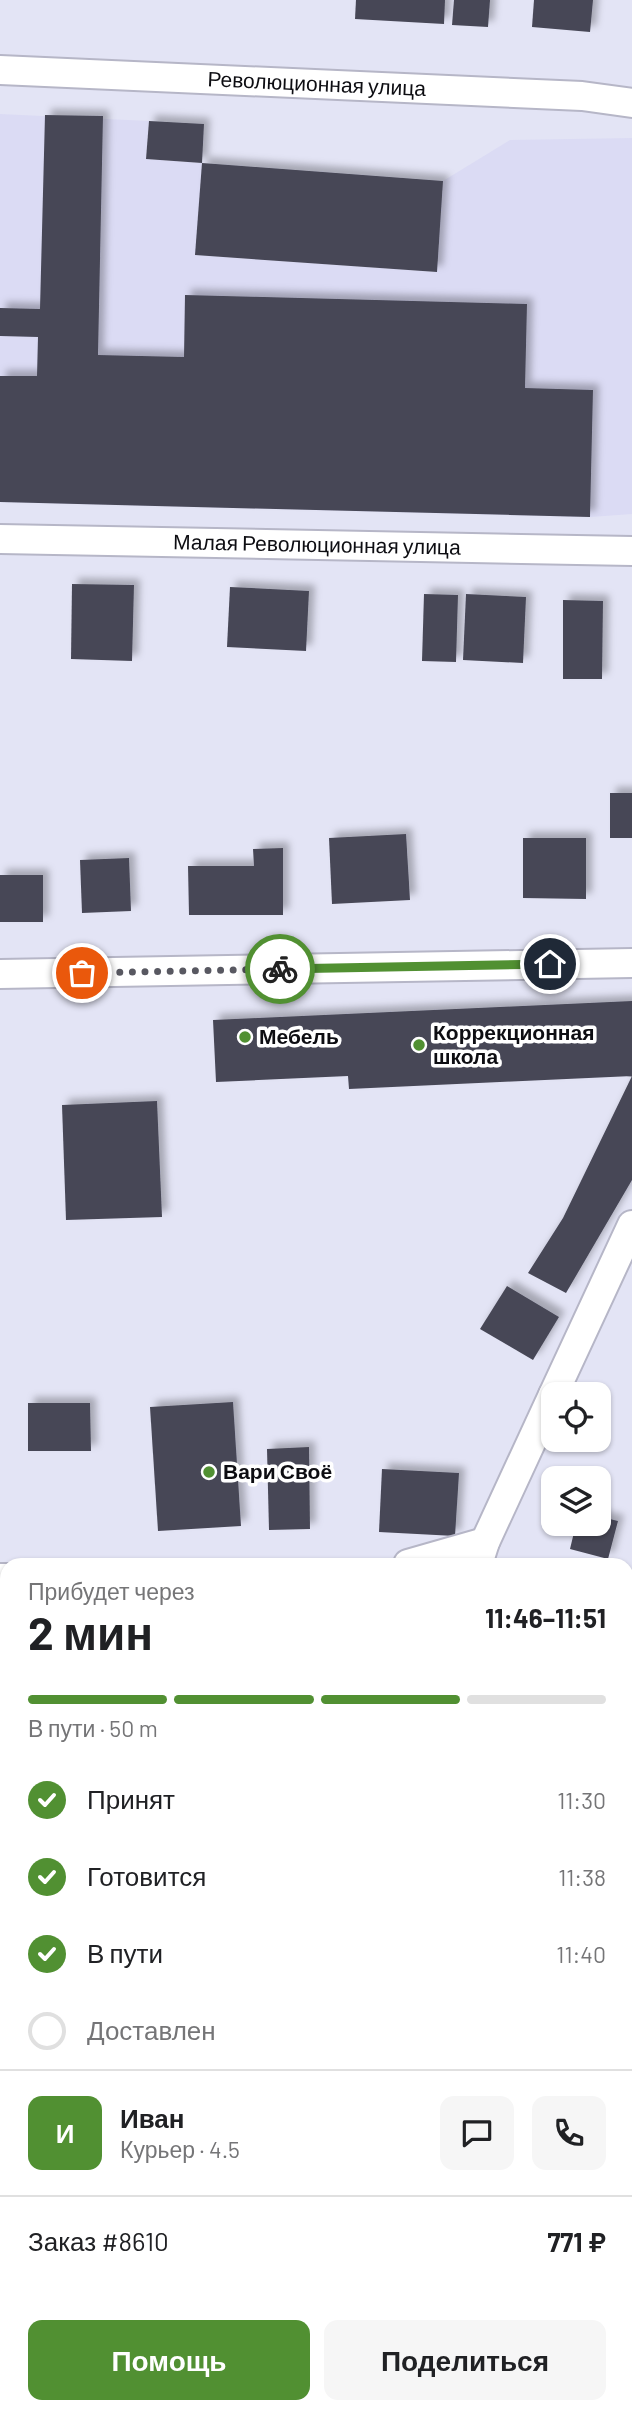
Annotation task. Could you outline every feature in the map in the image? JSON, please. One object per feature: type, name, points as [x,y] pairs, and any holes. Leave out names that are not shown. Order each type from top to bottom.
[{"type":"street","name":"Революционная улица","points":[[0,70],[582,96],[632,103]]},
{"type":"street","name":"Малая Революционная улица","points":[[0,539],[632,551]]},
{"type":"street","points":[[0,974],[632,963]]},
{"type":"street","points":[[559,1382],[632,1225]]},
{"type":"street","points":[[448,1558],[482,1553],[541,1422]]},
{"type":"shaded area","points":[[0,114],[149,121],[146,159],[202,163],[196,255],[436,272],[443,181],[510,140],[632,138],[632,514],[590,517],[0,502]]},
{"type":"building","points":[[356,0],[445,0],[444,24],[355,19]]},
{"type":"building","points":[[454,0],[490,0],[488,27],[452,25]]},
{"type":"building","points":[[534,0],[593,0],[590,32],[532,27]]},
{"type":"building","points":[[45,115],[103,116],[98,355],[184,357],[185,295],[527,304],[525,388],[593,390],[590,517],[0,502],[0,376],[37,376],[38,337],[0,336],[0,308],[40,309]]},
{"type":"building","points":[[149,121],[204,124],[202,163],[146,159]]},
{"type":"building","points":[[202,163],[443,181],[437,272],[195,255]]},
{"type":"building","points":[[72,584],[134,585],[132,661],[71,659]]},
{"type":"building","points":[[230,587],[309,591],[306,651],[227,647]]},
{"type":"building","points":[[424,594],[458,595],[456,662],[422,661]]},
{"type":"building","points":[[466,594],[526,597],[523,663],[463,660]]},
{"type":"building","points":[[563,600],[603,601],[602,679],[563,679]]},
{"type":"building","points":[[610,793],[632,793],[632,838],[610,838]]},
{"type":"building","points":[[406,834],[410,900],[332,904],[329,838]]},
{"type":"building","points":[[523,838],[586,838],[586,899],[523,898]]},
{"type":"building","points":[[283,848],[283,915],[189,915],[188,866],[254,866],[253,849]]},
{"type":"building","points":[[129,858],[131,911],[82,913],[80,860]]},
{"type":"building","points":[[0,875],[43,875],[43,922],[0,922]]},
{"type":"building","points":[[632,1001],[632,1076],[349,1089],[348,1076],[216,1082],[213,1020]]},
{"type":"building","points":[[632,1076],[632,1180],[566,1293],[528,1273],[563,1218]]},
{"type":"building","points":[[157,1101],[162,1217],[66,1220],[62,1105]]},
{"type":"building","points":[[507,1286],[559,1317],[533,1360],[480,1329]]},
{"type":"building","points":[[233,1402],[241,1526],[158,1531],[150,1407]]},
{"type":"building","points":[[28,1403],[90,1403],[91,1451],[28,1451]]},
{"type":"building","points":[[309,1447],[310,1529],[269,1530],[267,1449]]},
{"type":"building","points":[[382,1469],[459,1473],[455,1536],[379,1532]]},
{"type":"building","points":[[611,1519],[618,1521],[608,1558],[570,1549],[573,1536],[611,1536]]},
{"type":"way so far","points":[[82,973],[280,969]]},
{"type":"place","name":"Мебель","points":[[245,1037]]},
{"type":"place","name":"Коррекционная школа","points":[[419,1045]]},
{"type":"place","name":"Вари Своё","points":[[209,1472]]},
{"type":"route","points":[[280,969],[550,964]]}]
